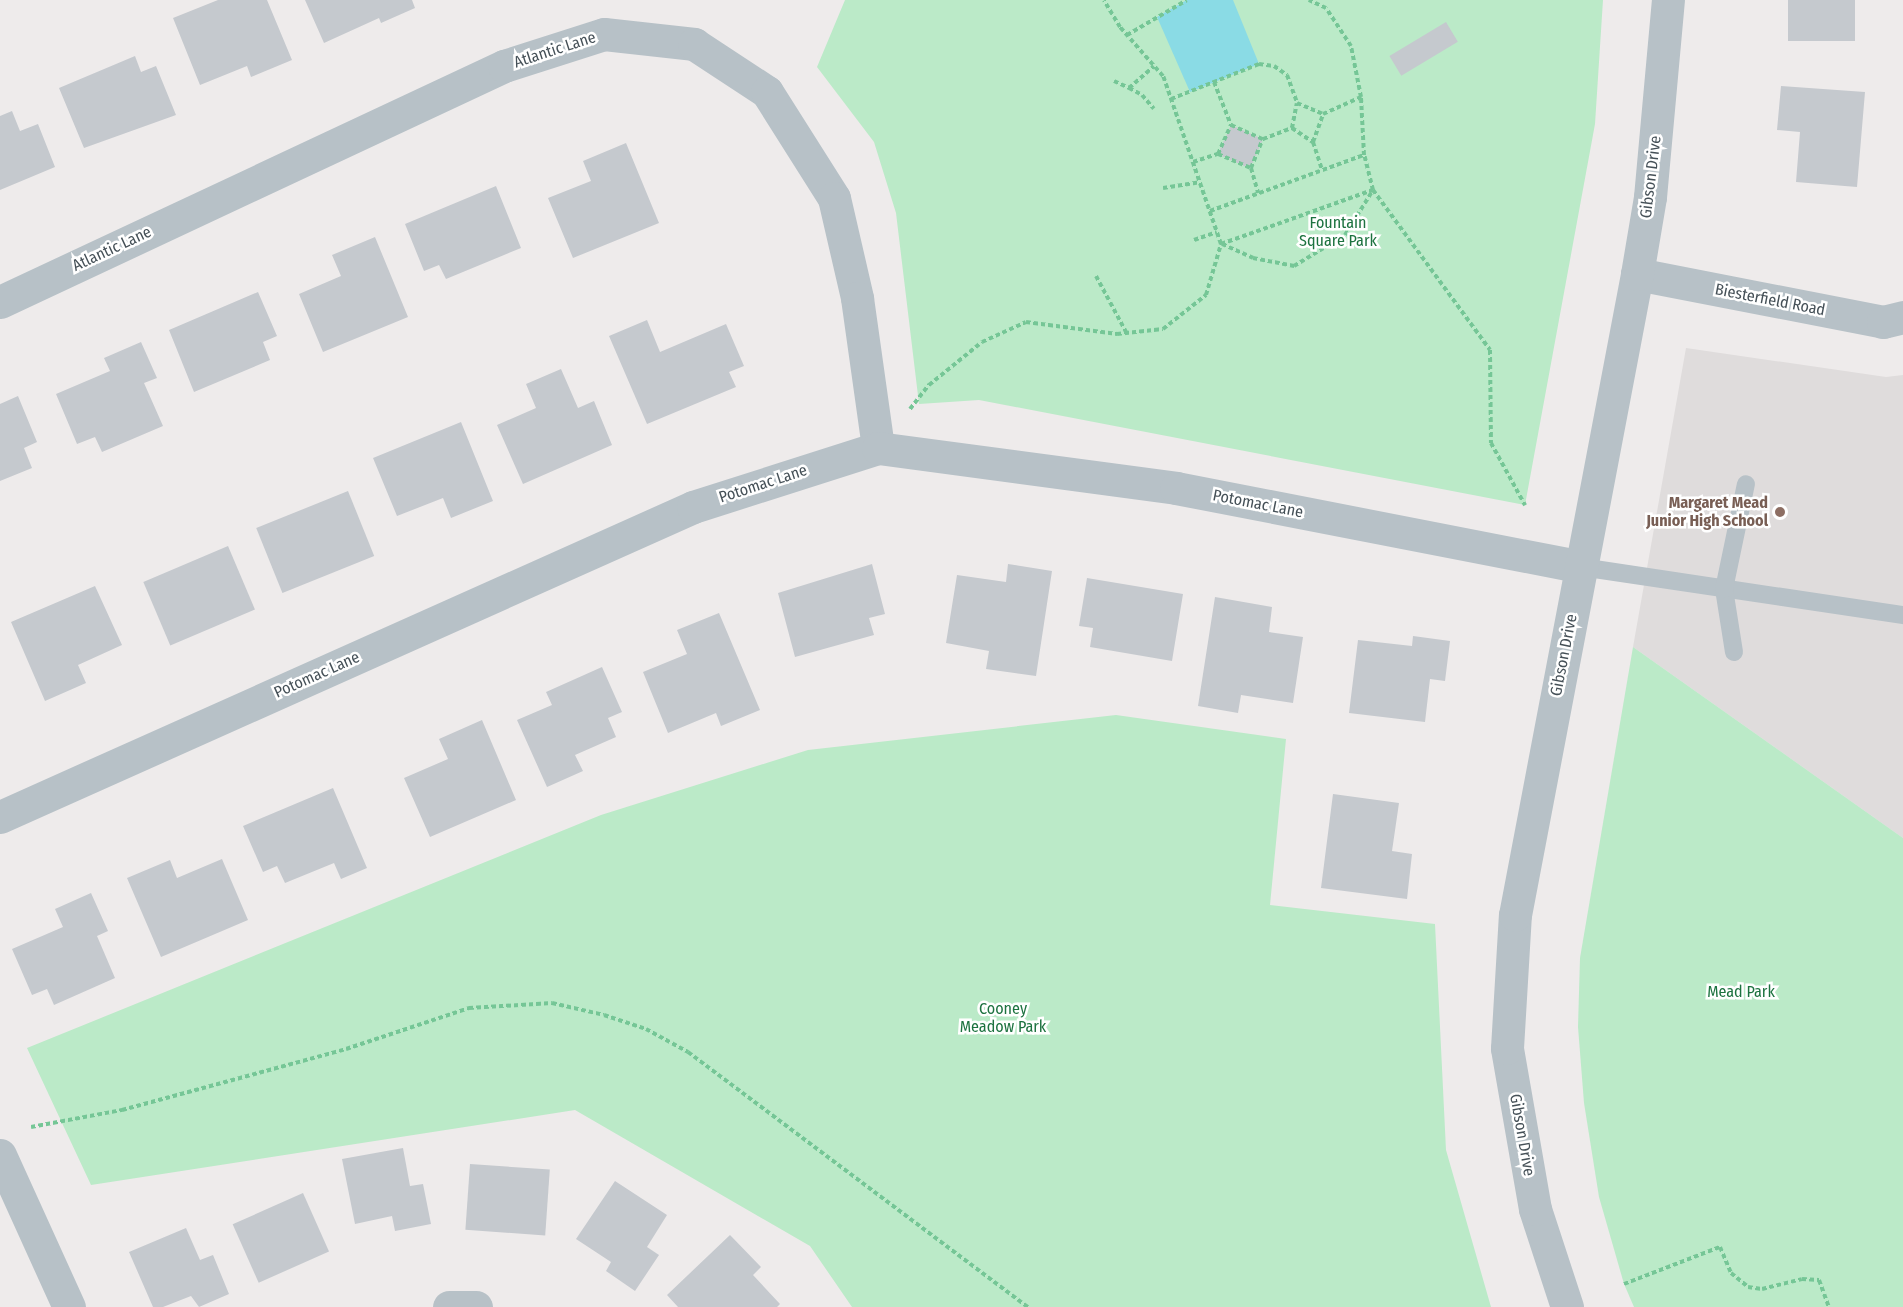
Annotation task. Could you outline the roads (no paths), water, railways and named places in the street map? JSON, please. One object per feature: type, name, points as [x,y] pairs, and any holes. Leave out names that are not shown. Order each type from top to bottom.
[{"type":"street","name":"Gibson Drive","points":[[1567,1307],[1535,1209],[1507,1048],[1515,915],[1650,197],[1668,0]]},
{"type":"street","name":"Atlantic Lane","points":[[0,302],[504,66],[604,34],[694,44],[767,92],[834,198],[857,298],[878,448]]},
{"type":"street","name":"Biesterfield Road","points":[[1637,274],[1883,322],[1903,317]]},
{"type":"street","name":"Potomac Lane","points":[[0,817],[693,507],[878,448],[1176,488],[1581,567]]},
{"type":"street","points":[[0,1155],[69,1307]]},
{"type":"street","points":[[449,1307],[476,1307]]},
{"type":"lane","points":[[1734,652],[1724,589],[1746,484]]},
{"type":"lane","points":[[1581,567],[1903,615]]},
{"type":"water","points":[[1187,0],[1233,0],[1259,64],[1190,92],[1157,17]]},
{"type":"place","name":"Margaret Mead Junior High School","points":[[1780,512]]},
{"type":"park label","name":"Fountain Square Park","points":[[1338,232]]},
{"type":"park label","name":"Mead Park","points":[[1741,992]]},
{"type":"park label","name":"Cooney Meadow Park","points":[[1003,1018]]}]
